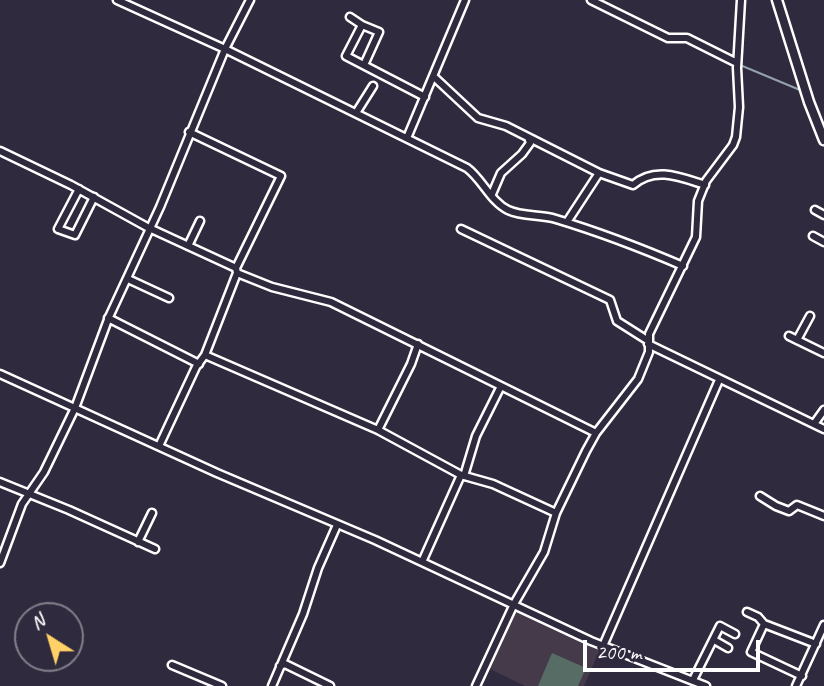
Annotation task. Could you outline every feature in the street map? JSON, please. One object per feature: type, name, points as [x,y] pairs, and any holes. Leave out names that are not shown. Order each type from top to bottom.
[{"type":"main road","points":[[777,0],[808,102],[824,140]]},
{"type":"street","points":[[117,0],[225,49],[467,168],[506,209],[567,222],[629,243],[683,266]]},
{"type":"street","points":[[0,564],[22,504],[44,472],[75,408],[108,318],[128,279],[225,49],[250,0]]},
{"type":"street","points":[[407,138],[465,0]]},
{"type":"street","points":[[593,0],[668,38],[687,38],[737,63]]},
{"type":"street","points":[[476,686],[514,604],[544,552],[556,513],[596,433],[638,379],[649,352],[648,342],[696,237],[698,201],[705,185],[733,145],[738,107],[737,63],[741,0]]},
{"type":"street","points":[[349,17],[379,32],[364,65]]},
{"type":"street","points":[[362,24],[346,56],[425,97]]},
{"type":"street","points":[[433,76],[478,118],[506,126],[599,173],[633,185],[648,175],[659,173],[705,185]]},
{"type":"street","points":[[356,113],[373,86]]},
{"type":"street","points":[[159,446],[205,355],[236,271],[281,176],[189,132]]},
{"type":"street","points":[[492,194],[501,173],[530,143],[528,138]]},
{"type":"street","points":[[0,151],[236,271],[272,287],[331,302],[596,433]]},
{"type":"street","points":[[567,222],[599,173]]},
{"type":"street","points":[[79,189],[58,229],[75,235],[94,197]]},
{"type":"street","points":[[815,210],[824,215]]},
{"type":"street","points":[[188,246],[200,221]]},
{"type":"street","points":[[461,229],[610,300],[617,321],[648,342],[719,380],[824,429]]},
{"type":"street","points":[[813,236],[824,242]]},
{"type":"street","points":[[128,279],[169,298]]},
{"type":"street","points":[[797,340],[810,316]]},
{"type":"street","points":[[108,318],[199,364]]},
{"type":"street","points":[[789,335],[823,351]]},
{"type":"street","points":[[377,430],[411,364],[418,344]]},
{"type":"street","points":[[205,355],[377,430],[463,475],[493,484],[556,513]]},
{"type":"street","points":[[0,374],[422,562],[603,646],[706,686]]},
{"type":"street","points":[[603,646],[719,380]]},
{"type":"street","points":[[422,562],[463,475],[476,436],[501,386]]},
{"type":"street","points":[[814,424],[824,410]]},
{"type":"street","points":[[0,482],[155,549]]},
{"type":"street","points":[[760,496],[776,506],[789,510],[797,505],[824,516]]},
{"type":"street","points":[[138,542],[152,513]]},
{"type":"street","points":[[272,686],[337,525]]},
{"type":"street","points":[[747,612],[758,617],[764,624],[816,644]]},
{"type":"street","points":[[764,624],[751,652],[802,676]]},
{"type":"street","points":[[796,686],[824,625]]},
{"type":"street","points":[[693,680],[720,626],[735,634]]},
{"type":"street","points":[[714,640],[728,648]]},
{"type":"street","points":[[280,666],[285,664],[330,686]]},
{"type":"street","points":[[172,665],[222,686]]},
{"type":"shaded area","points":[[517,607],[601,647],[584,686],[525,686],[488,668]]},
{"type":"green space","points":[[552,653],[586,668],[578,686],[538,686]]},
{"type":"waterway","points":[[740,65],[800,90]]}]
